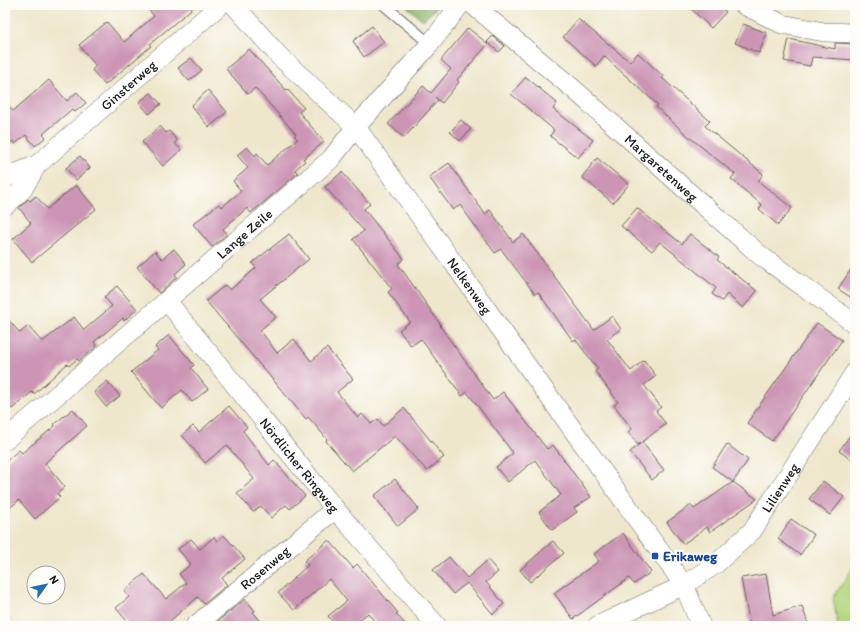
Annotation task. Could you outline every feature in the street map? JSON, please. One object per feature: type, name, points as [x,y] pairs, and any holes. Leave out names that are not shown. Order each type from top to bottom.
[{"type":"street","name":"Ginsterweg","points":[[5,206],[23,189],[37,165],[220,5]]},
{"type":"street","name":"Nelkenweg","points":[[234,5],[279,56],[356,127],[684,585]]},
{"type":"street","name":"Lange Zeile","points":[[5,440],[331,159],[356,127],[430,44],[460,5]]},
{"type":"street","name":"Margaretenweg","points":[[473,5],[577,92],[761,256],[855,324]]},
{"type":"street","points":[[744,5],[782,24],[824,32],[855,33]]},
{"type":"street","name":"Ginsterweg","points":[[5,179],[11,175],[37,165]]},
{"type":"street","name":"Nördlicher Ringweg","points":[[167,301],[335,509],[437,626]]},
{"type":"street","name":"Lilienweg","points":[[596,626],[684,585],[716,564],[752,531],[855,372]]},
{"type":"street","name":"Rosenweg","points":[[194,626],[335,509]]},
{"type":"street","points":[[684,585],[701,626]]},
{"type":"lane","points":[[384,5],[430,44]]},
{"type":"green space","points":[[405,5],[439,5],[423,20]]},
{"type":"green space","points":[[855,565],[855,626],[838,626],[833,598]]},
{"type":"building","points":[[144,5],[196,5],[105,85],[92,70],[96,66],[79,45],[107,22],[124,42],[154,16]]},
{"type":"building","points":[[687,5],[719,5],[726,12],[711,28]]},
{"type":"building","points":[[578,19],[630,62],[638,53],[663,76],[662,78],[710,121],[705,126],[763,174],[758,181],[792,208],[778,225],[759,209],[762,205],[731,179],[735,174],[688,136],[656,107],[658,105],[604,56],[596,66],[563,37]]},
{"type":"building","points":[[743,24],[767,33],[759,53],[735,43]]},
{"type":"building","points":[[372,26],[384,42],[364,57],[353,41]]},
{"type":"building","points":[[468,28],[488,44],[457,80],[459,82],[442,103],[435,97],[438,100],[404,138],[388,124],[423,86],[431,93],[451,69],[441,60]]},
{"type":"building","points":[[493,36],[505,46],[499,52],[487,42]]},
{"type":"building","points":[[789,39],[835,49],[835,43],[855,44],[855,60],[812,57],[810,66],[784,61]]},
{"type":"building","points":[[249,49],[304,108],[299,112],[324,142],[303,159],[305,161],[295,170],[298,173],[251,213],[247,208],[223,229],[227,234],[212,247],[193,224],[219,204],[222,207],[241,191],[233,181],[248,168],[237,155],[247,147],[255,156],[257,153],[267,165],[298,139],[294,136],[296,134],[255,88],[248,94],[226,69]]},
{"type":"building","points":[[191,58],[202,70],[189,81],[178,68]]},
{"type":"building","points":[[526,77],[557,103],[553,109],[593,140],[578,158],[550,136],[554,130],[511,94]]},
{"type":"building","points":[[49,80],[67,101],[77,92],[86,103],[75,112],[72,109],[43,134],[46,137],[35,146],[26,135],[15,144],[13,141],[5,147],[5,102],[13,111]]},
{"type":"building","points":[[208,90],[227,112],[209,127],[191,106]]},
{"type":"building","points":[[151,93],[161,104],[149,114],[139,102]]},
{"type":"building","points":[[461,120],[471,129],[460,141],[450,132]]},
{"type":"building","points":[[160,126],[166,133],[169,131],[177,140],[175,143],[181,150],[163,166],[142,142]]},
{"type":"building","points":[[80,156],[90,168],[76,180],[66,168]]},
{"type":"building","points":[[597,158],[629,184],[613,203],[582,177]]},
{"type":"building","points":[[449,163],[485,214],[490,210],[513,242],[523,234],[594,330],[612,316],[621,329],[607,339],[631,371],[644,360],[656,376],[644,385],[661,407],[656,411],[666,424],[638,445],[628,432],[632,429],[614,405],[618,402],[595,371],[598,369],[575,339],[573,341],[538,292],[535,294],[501,249],[495,253],[460,205],[453,210],[429,177]]},
{"type":"building","points":[[342,172],[370,204],[364,209],[404,259],[398,264],[493,400],[503,392],[547,449],[553,445],[591,497],[574,508],[577,512],[552,530],[539,512],[561,495],[535,460],[508,482],[496,467],[513,453],[467,392],[462,396],[421,339],[411,346],[399,330],[410,322],[388,292],[392,289],[353,239],[364,231],[325,187]]},
{"type":"building","points":[[76,185],[96,209],[32,262],[13,239],[31,223],[19,208],[28,199],[30,201],[36,196],[47,209]]},
{"type":"building","points":[[637,208],[682,244],[690,234],[719,257],[717,260],[757,291],[743,308],[727,294],[722,301],[712,294],[716,288],[660,242],[652,251],[621,226]]},
{"type":"building","points":[[289,234],[309,259],[260,299],[276,317],[260,330],[277,353],[294,339],[311,361],[327,348],[353,379],[337,392],[358,418],[362,414],[371,424],[378,419],[383,426],[404,408],[444,457],[427,471],[395,436],[352,471],[326,441],[327,439],[308,417],[306,419],[206,301],[225,285],[230,290],[256,268],[252,263]]},
{"type":"building","points":[[174,249],[186,264],[175,274],[177,277],[159,293],[137,267],[155,251],[162,259]]},
{"type":"building","points":[[855,263],[855,300],[838,289]]},
{"type":"building","points":[[117,286],[137,309],[124,321],[123,318],[94,342],[97,346],[79,361],[77,359],[69,366],[67,364],[34,394],[32,392],[12,409],[5,401],[5,316],[20,333],[28,326],[42,342],[74,317],[84,330],[112,306],[104,297]]},
{"type":"building","points":[[817,323],[842,340],[772,441],[747,423]]},
{"type":"building","points":[[169,335],[194,365],[191,368],[208,389],[192,402],[182,390],[161,408],[131,372],[158,350],[155,347]]},
{"type":"building","points":[[107,381],[120,396],[106,407],[94,392]]},
{"type":"building","points":[[229,406],[247,427],[243,431],[269,465],[274,460],[305,496],[290,509],[286,505],[271,518],[261,506],[253,512],[237,493],[254,479],[227,445],[205,463],[182,435],[193,426],[199,432]]},
{"type":"building","points":[[73,409],[87,426],[45,463],[65,487],[57,494],[60,497],[35,519],[19,500],[5,512],[5,462],[19,450],[22,453]]},
{"type":"building","points":[[855,428],[855,462],[839,451]]},
{"type":"building","points":[[642,442],[664,470],[652,480],[630,452]]},
{"type":"building","points":[[727,444],[748,460],[733,482],[712,467]]},
{"type":"building","points":[[395,479],[419,509],[398,526],[374,496]]},
{"type":"building","points":[[823,481],[844,497],[830,515],[809,499]]},
{"type":"building","points":[[733,482],[757,499],[710,532],[707,527],[683,544],[667,522],[691,505],[694,509]]},
{"type":"building","points":[[791,519],[814,535],[800,555],[778,539]]},
{"type":"building","points":[[623,533],[651,572],[634,584],[629,578],[573,619],[554,593],[599,561],[594,554]]},
{"type":"building","points":[[224,535],[245,559],[222,578],[227,585],[204,604],[198,597],[164,626],[131,626],[116,608],[129,597],[124,591],[144,574],[166,599],[186,583],[179,574],[191,564],[178,549],[191,539],[200,549],[214,537],[217,541]]},
{"type":"building","points":[[329,540],[353,568],[357,564],[407,626],[378,626],[368,613],[352,626],[336,626],[328,616],[347,601],[329,579],[294,610],[278,593],[308,565],[304,561]]},
{"type":"building","points":[[553,541],[564,553],[530,582],[520,570]]},
{"type":"building","points":[[449,557],[467,578],[488,560],[498,572],[486,582],[504,604],[493,614],[467,583],[453,594],[433,570]]},
{"type":"building","points":[[766,574],[773,615],[802,606],[809,626],[750,626],[741,578]]},
{"type":"building","points":[[245,599],[255,611],[253,612],[265,626],[222,626],[218,621]]},
{"type":"place","name":"Erikaweg","points":[[655,556]]}]
